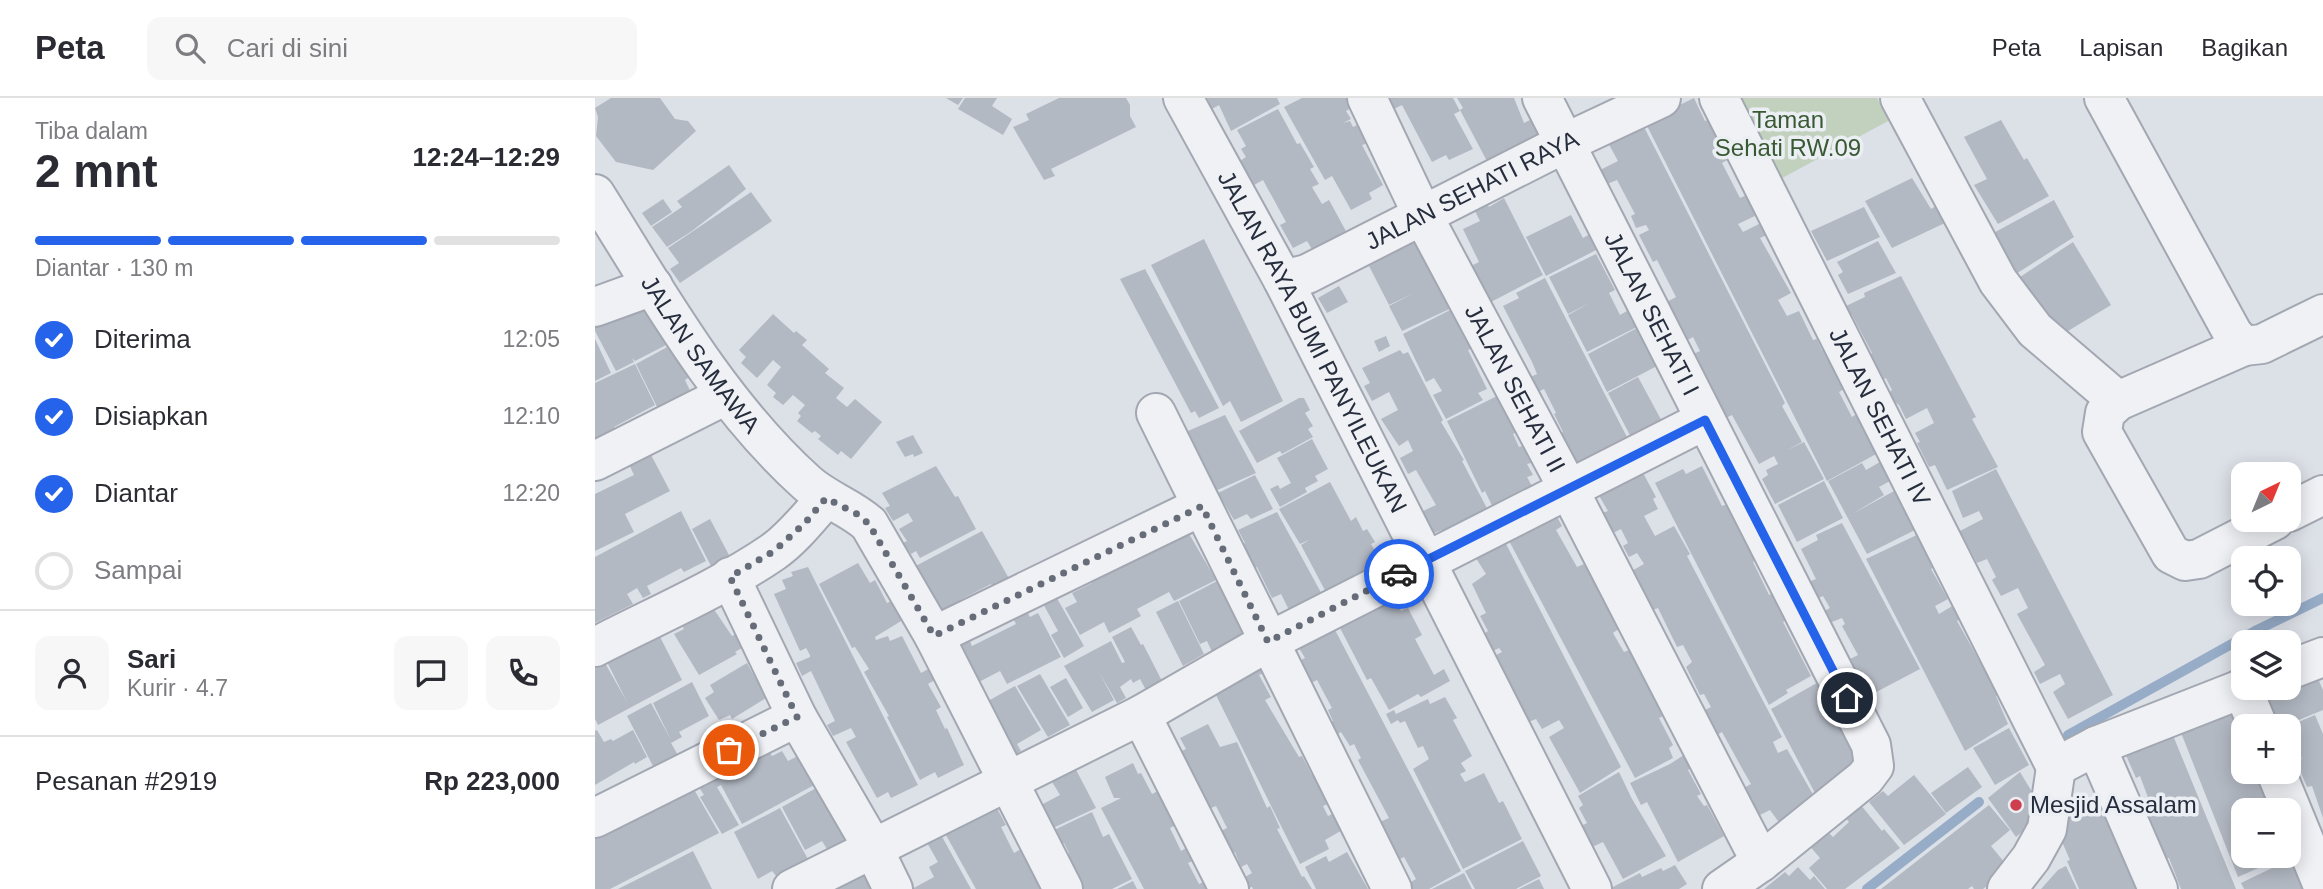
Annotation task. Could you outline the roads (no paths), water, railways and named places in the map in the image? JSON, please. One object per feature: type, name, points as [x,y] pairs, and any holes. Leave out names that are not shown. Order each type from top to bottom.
[{"type":"street","name":"JALAN RAYA BUMI PANYILEUKAN","points":[[1183,98],[1283,279],[1592,889]]},
{"type":"street","name":"JALAN SEHATI II","points":[[1367,98],[1423,216],[1569,490],[1761,862]]},
{"type":"street","name":"JALAN SEHATI I","points":[[1542,98],[1871,745],[1874,766],[1865,778],[1761,862],[1722,889]]},
{"type":"street","name":"JALAN SEHATI RAYA","points":[[1283,279],[1307,274],[1565,143],[1661,98]]},
{"type":"street","name":"JALAN SEHATI IV","points":[[1719,98],[2048,752]]},
{"type":"street","points":[[1900,98],[1998,281],[2035,330],[2118,401]]},
{"type":"street","points":[[2104,98],[2233,334],[2244,346]]},
{"type":"street","name":"JALAN SAMAWA","points":[[595,194],[726,395],[807,483],[869,524],[934,636],[1063,889]]},
{"type":"street","points":[[595,307],[653,286]]},
{"type":"street","points":[[2252,532],[2200,559],[2185,561],[2171,554],[2102,432],[2105,413],[2118,401],[2244,346],[2262,344],[2323,314]]},
{"type":"street","points":[[595,461],[726,395]]},
{"type":"street","points":[[1156,413],[1392,889]]},
{"type":"street","points":[[792,889],[1141,715],[1268,642],[1705,420]]},
{"type":"street","points":[[2301,506],[2323,495]]},
{"type":"street","points":[[934,636],[1198,497]]},
{"type":"street","points":[[595,647],[730,577],[774,551],[805,523],[826,498]]},
{"type":"street","points":[[730,577],[797,717],[873,848],[893,889]]},
{"type":"street","points":[[2301,665],[2323,657]]},
{"type":"street","points":[[2007,889],[2031,858],[2047,829],[2048,752],[2096,747],[2231,693]]},
{"type":"street","points":[[1141,715],[1229,889]]},
{"type":"street","points":[[595,818],[797,717]]},
{"type":"street","points":[[2096,747],[2158,889]]},
{"type":"street","points":[[2281,784],[2323,887]]},
{"type":"waterway","points":[[2068,735],[2255,631],[2323,598]]},
{"type":"waterway","points":[[1867,889],[1979,802]]},
{"type":"place","name":"Mesjid Assalam","points":[[2016,805]]},
{"type":"park label","name":"Taman Sehati RW.09","points":[[1788,134]]}]
